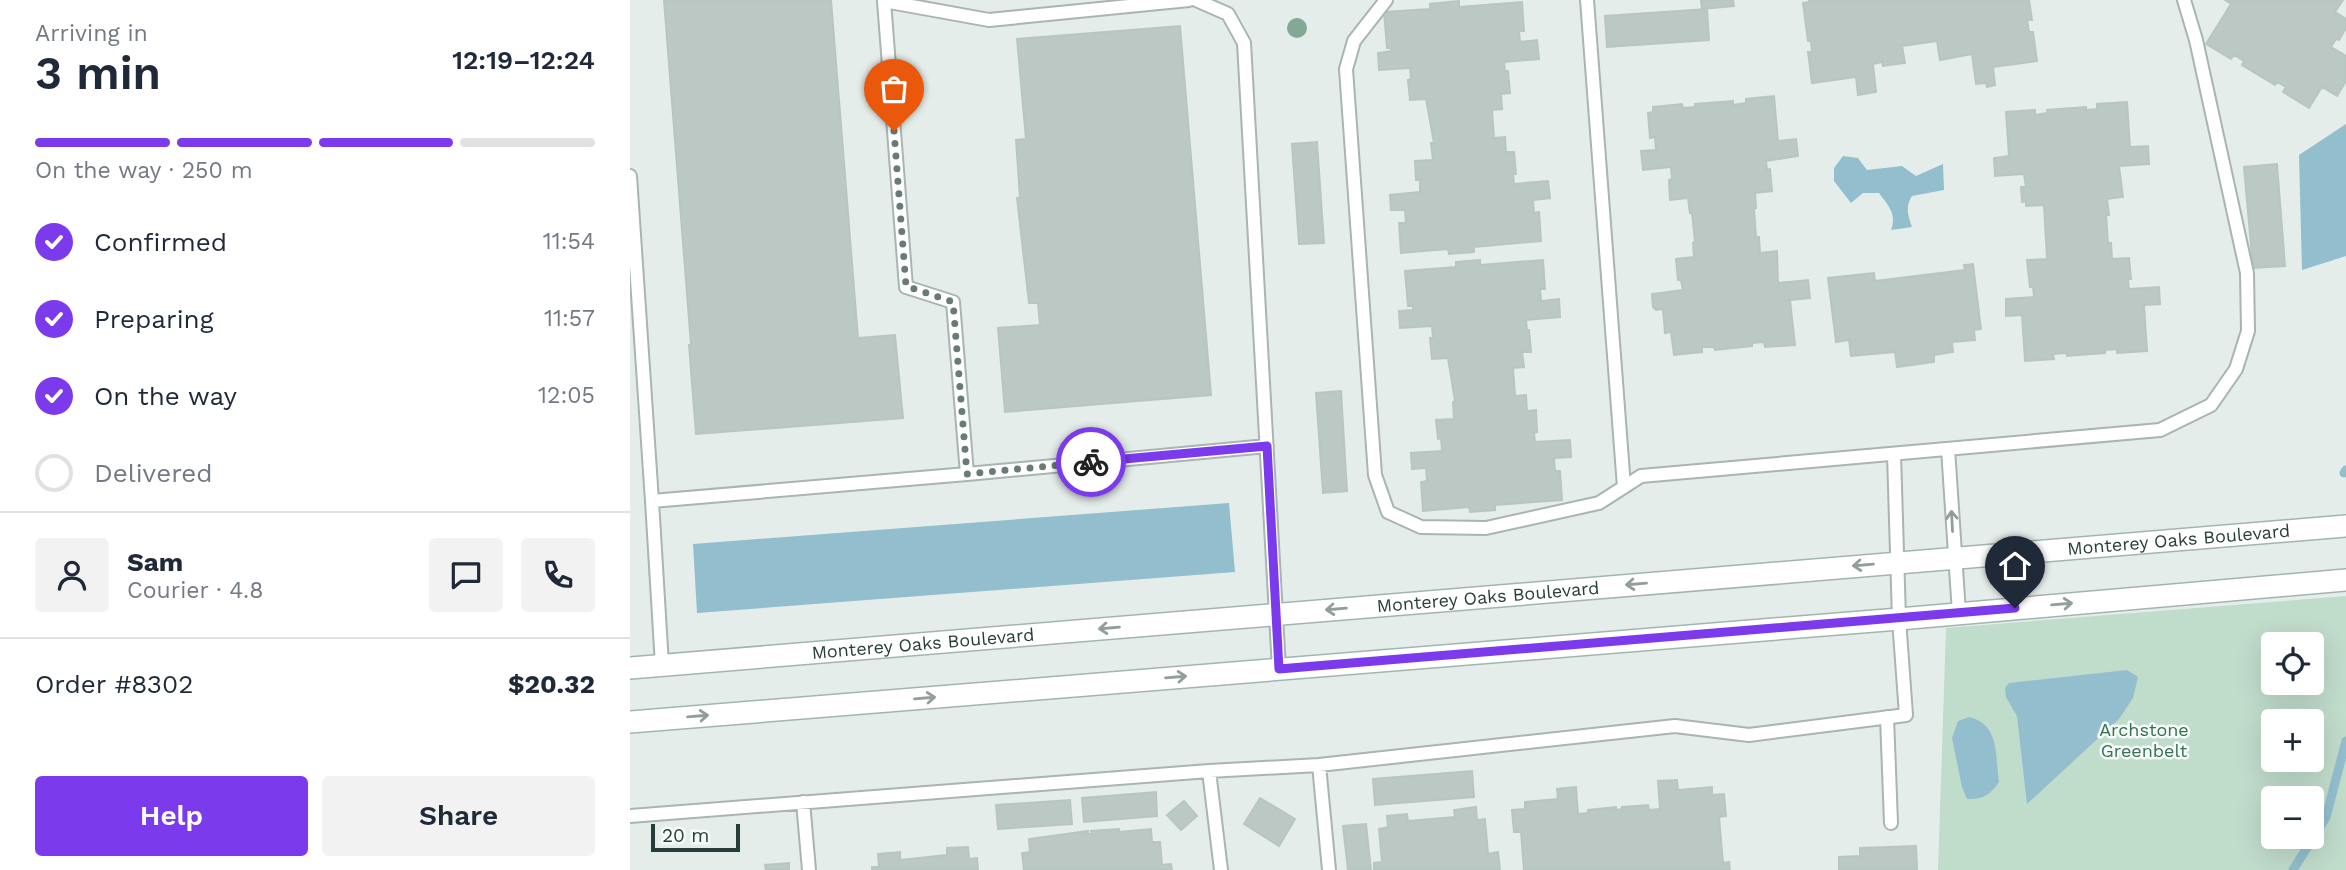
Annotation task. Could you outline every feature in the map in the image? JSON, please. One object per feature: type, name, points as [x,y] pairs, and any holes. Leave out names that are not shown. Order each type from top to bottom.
[{"type":"street","name":"Monterey Oaks Boulevard","points":[[630,668],[2346,526]]},
{"type":"street","points":[[630,722],[2346,580]]},
{"type":"lane","points":[[967,474],[953,302],[906,286],[884,1],[989,20],[1189,0]]},
{"type":"lane","points":[[1196,0],[1228,13],[1244,43],[1279,669]]},
{"type":"lane","points":[[1386,0],[1354,41],[1346,69],[1375,475],[1388,512],[1420,527],[1486,528],[1599,503],[1640,476],[2160,430],[2211,405],[2236,369],[2248,331],[2247,274],[2196,40],[2184,0]]},
{"type":"lane","points":[[1587,0],[1624,487]]},
{"type":"lane","points":[[630,176],[662,665]]},
{"type":"lane","points":[[652,501],[1267,446]]},
{"type":"lane","points":[[1948,449],[1959,613]]},
{"type":"lane","points":[[630,816],[1209,771],[1319,765],[1675,726],[1749,735],[1906,715],[1899,619],[1894,454]]},
{"type":"lane","points":[[1887,718],[1891,823]]},
{"type":"lane","points":[[1319,765],[1329,870]]},
{"type":"lane","points":[[1209,771],[1221,870]]},
{"type":"lane","points":[[803,802],[808,870]]},
{"type":"green space","name":"Archstone Greenbelt","points":[[2346,596],[2346,870],[1938,870],[1946,628]]},
{"type":"water","points":[[2346,124],[2346,256],[2302,270],[2299,155]]},
{"type":"water","points":[[1843,156],[1858,158],[1867,170],[1902,166],[1916,176],[1943,164],[1944,190],[1912,196],[1908,215],[1912,227],[1891,230],[1892,214],[1879,193],[1863,193],[1851,203],[1834,181],[1834,168]]},
{"type":"water","points":[[1229,503],[1235,572],[697,613],[693,544]]},
{"type":"water","points":[[2127,670],[2138,677],[2133,698],[2119,719],[2027,804],[2017,716],[2006,697],[2005,688],[2009,683]]},
{"type":"water","points":[[1969,717],[1986,726],[1991,734],[1999,782],[1985,796],[1977,799],[1967,799],[1962,787],[1952,738],[1958,721]]},
{"type":"building","points":[[664,0],[831,0],[858,338],[895,335],[903,418],[696,434]]},
{"type":"building","points":[[1701,0],[1733,0],[1734,6],[1702,9]]},
{"type":"building","points":[[1809,0],[2029,0],[2032,20],[2027,20],[2029,32],[2033,32],[2037,61],[1993,67],[1995,85],[1987,87],[1986,83],[1976,84],[1972,54],[1940,60],[1937,41],[1902,46],[1905,63],[1883,66],[1882,62],[1873,64],[1876,92],[1858,95],[1856,77],[1812,83],[1808,52],[1812,52],[1811,41],[1808,41],[1803,3]]},
{"type":"building","points":[[2225,0],[2343,0],[2335,12],[2346,19],[2346,28],[2331,47],[2346,56],[2346,81],[2337,96],[2322,87],[2309,108],[2283,92],[2286,87],[2277,82],[2275,85],[2242,65],[2244,61],[2234,55],[2231,59],[2206,44],[2231,4]]},
{"type":"building","points":[[1459,1],[1459,7],[1522,2],[1524,31],[1519,31],[1520,42],[1537,40],[1539,59],[1504,62],[1505,71],[1508,71],[1510,93],[1501,94],[1502,109],[1492,110],[1494,138],[1505,137],[1506,152],[1514,152],[1514,184],[1548,181],[1550,198],[1533,200],[1534,213],[1539,212],[1541,241],[1474,247],[1474,252],[1449,254],[1448,249],[1401,253],[1399,223],[1406,223],[1405,210],[1391,210],[1390,195],[1420,192],[1415,161],[1433,160],[1431,143],[1434,143],[1426,99],[1410,100],[1410,68],[1379,70],[1378,53],[1392,51],[1387,48],[1384,12],[1430,9],[1430,4]]},
{"type":"building","points":[[1707,9],[1709,40],[1607,47],[1605,16]]},
{"type":"building","points":[[1180,26],[1211,395],[1005,412],[998,328],[1040,325],[1038,303],[1029,303],[1017,198],[1020,198],[1016,140],[1026,139],[1017,39]]},
{"type":"building","points":[[1774,96],[1778,141],[1796,139],[1798,156],[1766,161],[1767,170],[1770,169],[1772,191],[1755,193],[1756,237],[1759,237],[1760,253],[1777,251],[1778,283],[1808,280],[1810,298],[1790,300],[1795,345],[1765,347],[1764,342],[1715,350],[1714,347],[1702,347],[1702,352],[1674,355],[1671,332],[1665,333],[1663,309],[1656,310],[1653,307],[1652,294],[1683,290],[1681,280],[1678,280],[1676,259],[1694,257],[1692,213],[1688,198],[1670,200],[1671,167],[1643,170],[1641,151],[1656,150],[1655,137],[1650,138],[1648,113],[1653,112],[1653,107],[1682,104],[1683,108],[1695,107],[1695,104],[1733,101],[1733,105],[1746,103],[1746,99]]},
{"type":"building","points":[[2127,102],[2130,147],[2148,146],[2149,164],[2119,166],[2123,197],[2107,199],[2108,243],[2111,243],[2112,259],[2129,258],[2129,289],[2159,287],[2160,304],[2144,305],[2147,351],[2117,353],[2117,349],[2105,350],[2105,353],[2067,356],[2067,353],[2053,354],[2054,359],[2025,361],[2022,315],[2006,316],[2006,299],[2034,297],[2027,260],[2047,259],[2044,205],[2026,206],[2026,201],[2022,202],[2021,187],[2026,187],[2024,174],[1995,176],[1994,158],[2009,156],[2006,112],[2035,110],[2035,115],[2048,113],[2047,110],[2086,107],[2086,110],[2097,109],[2097,104]]},
{"type":"building","points":[[1317,142],[1324,243],[1299,244],[1292,144]]},
{"type":"building","points":[[2277,164],[2285,266],[2253,268],[2244,167]]},
{"type":"building","points":[[1480,260],[1480,265],[1543,260],[1545,289],[1540,289],[1541,301],[1559,299],[1560,317],[1526,320],[1531,352],[1522,352],[1524,367],[1513,368],[1515,396],[1526,395],[1527,411],[1536,410],[1535,442],[1570,440],[1571,457],[1554,458],[1555,471],[1560,471],[1562,500],[1495,505],[1495,510],[1470,512],[1469,507],[1423,511],[1421,482],[1427,481],[1426,468],[1412,469],[1411,453],[1442,451],[1436,420],[1454,419],[1455,401],[1448,358],[1432,359],[1432,326],[1400,328],[1399,311],[1413,310],[1413,306],[1408,306],[1405,271],[1456,267],[1456,262]]},
{"type":"building","points":[[1973,264],[1981,329],[1974,330],[1975,340],[1952,342],[1953,352],[1934,355],[1934,362],[1897,367],[1895,352],[1851,356],[1849,340],[1836,342],[1828,278],[1874,273],[1875,281],[1965,270],[1964,265]]},
{"type":"building","points":[[1341,391],[1347,491],[1323,493],[1316,393]]},
{"type":"building","points":[[1472,771],[1474,797],[1375,805],[1373,779]]},
{"type":"building","points":[[1677,780],[1678,790],[1712,787],[1712,795],[1724,794],[1726,816],[1719,817],[1723,863],[1729,862],[1730,870],[1524,870],[1521,832],[1514,832],[1512,810],[1525,809],[1525,802],[1558,799],[1557,789],[1576,787],[1578,814],[1588,813],[1588,810],[1616,807],[1616,810],[1648,805],[1649,810],[1660,809],[1658,781]]},
{"type":"building","points":[[1156,792],[1157,816],[1084,822],[1082,798]]},
{"type":"building","points":[[1260,798],[1295,819],[1279,846],[1244,824]]},
{"type":"building","points":[[1070,800],[1072,824],[998,829],[996,805]]},
{"type":"building","points":[[1184,801],[1197,816],[1181,830],[1167,815]]},
{"type":"building","points":[[1476,807],[1477,820],[1485,819],[1488,854],[1498,852],[1500,870],[1374,870],[1374,863],[1382,862],[1379,829],[1388,827],[1387,816],[1407,814],[1408,821],[1455,817],[1454,810]]},
{"type":"building","points":[[1366,824],[1371,870],[1348,870],[1343,826]]},
{"type":"building","points":[[1119,829],[1119,832],[1151,829],[1152,842],[1160,842],[1162,865],[1171,864],[1172,870],[1024,870],[1022,853],[1030,852],[1029,839]]},
{"type":"building","points":[[1916,846],[1917,870],[1839,870],[1839,857],[1860,856],[1860,848]]},
{"type":"building","points":[[968,847],[969,859],[977,858],[978,870],[872,870],[872,867],[879,867],[878,854],[900,852],[900,860],[947,855],[947,848]]},
{"type":"building","points":[[789,863],[789,870],[766,870],[765,865]]},
{"type":"waterway","points":[[2293,870],[2326,817],[2346,741]]},
{"type":"way so far","points":[[894,131],[906,286],[953,302],[967,474],[1091,462]]},
{"type":"route","points":[[1091,462],[1267,446],[1279,669],[2015,608]]}]
